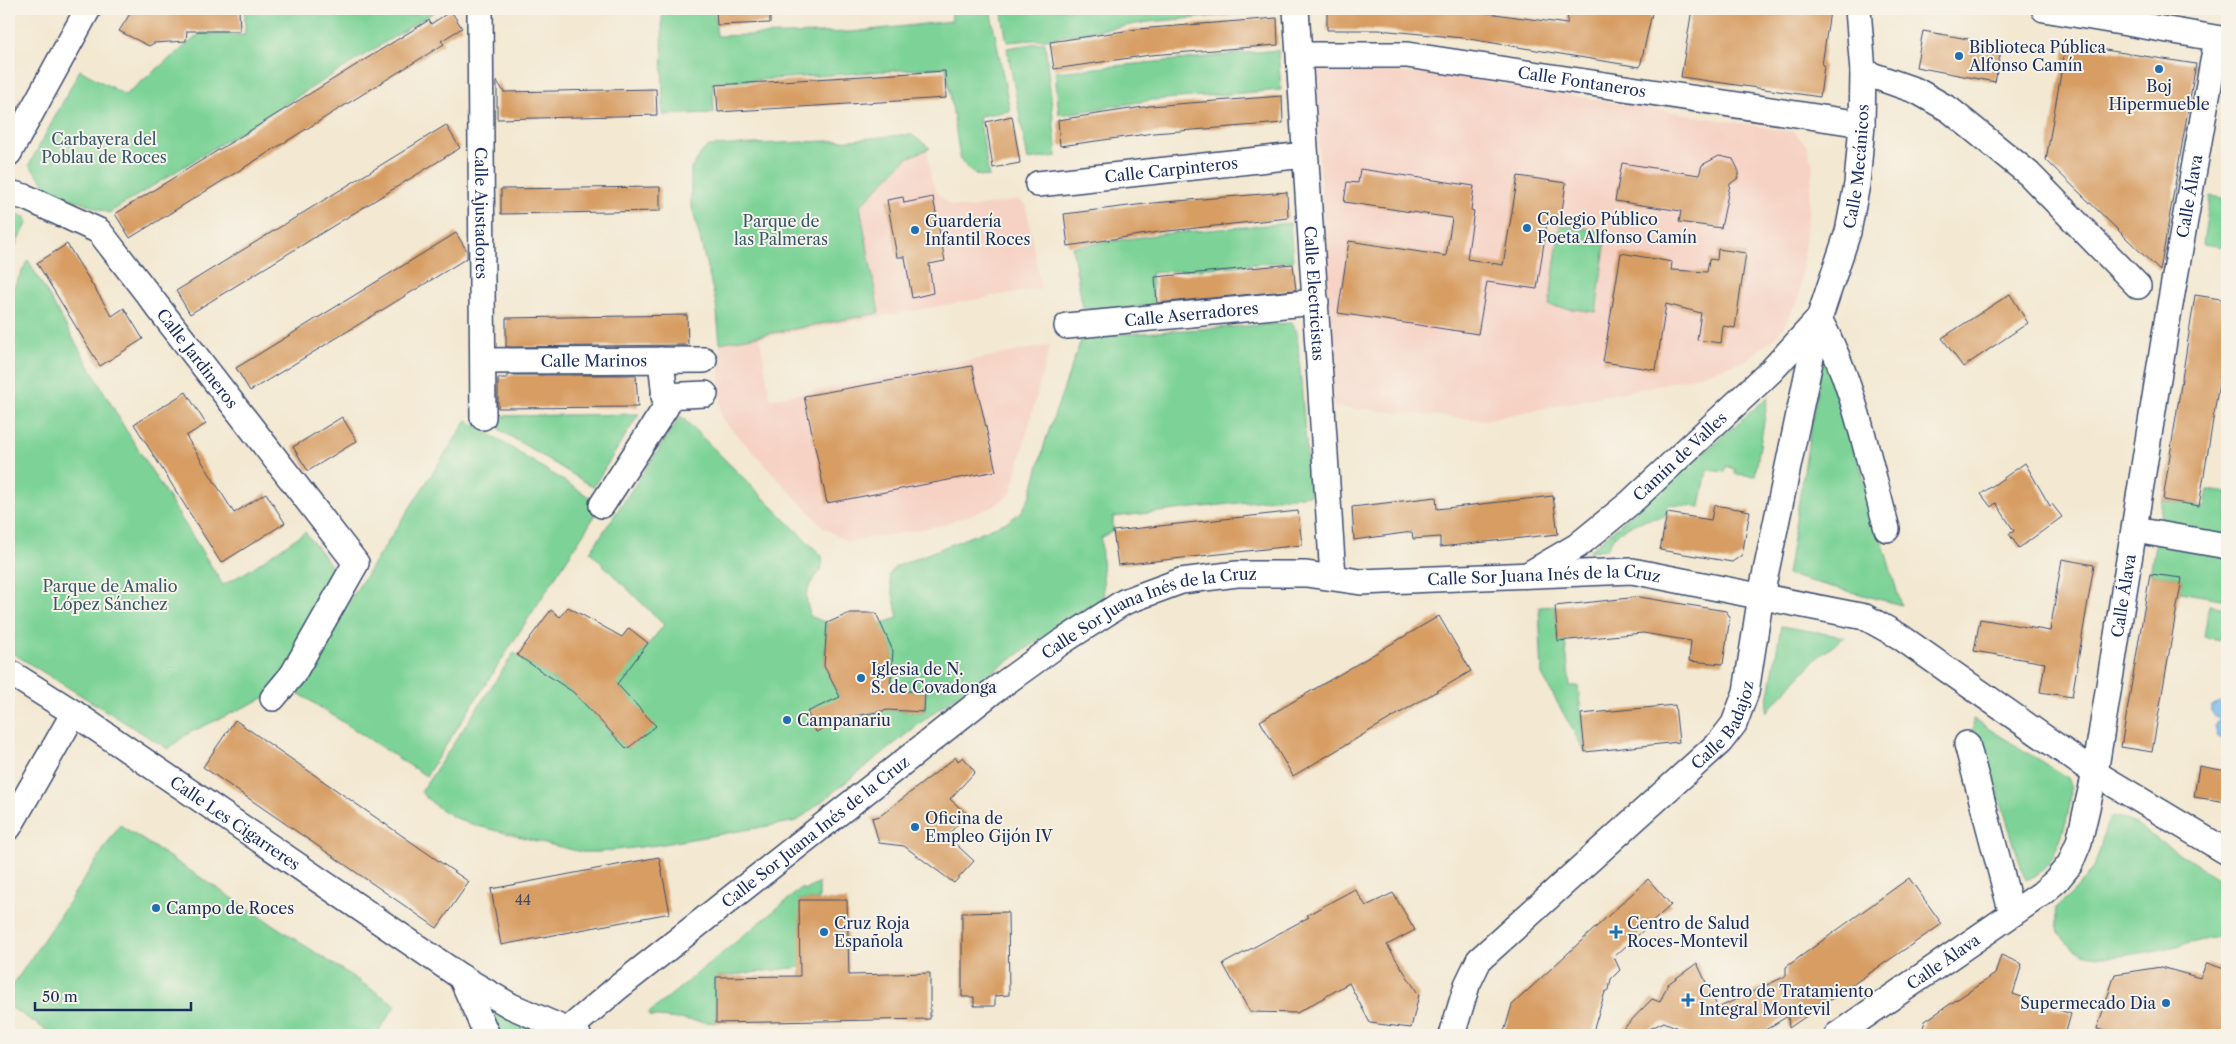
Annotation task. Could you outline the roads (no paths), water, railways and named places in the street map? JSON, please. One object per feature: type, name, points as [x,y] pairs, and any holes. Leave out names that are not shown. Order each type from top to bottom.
[{"type":"street","points":[[9,153],[88,9]]},
{"type":"street","name":"Calle Ajustadores","points":[[480,9],[483,416]]},
{"type":"street","name":"Calle Electricistas","points":[[1296,9],[1333,578]]},
{"type":"street","name":"Calle Mecánicos","points":[[1819,319],[1848,232],[1857,184],[1862,124],[1863,72],[1858,9]]},
{"type":"street","points":[[2044,9],[2222,40]]},
{"type":"street","name":"Calle Álava","points":[[1837,1035],[2041,894],[2070,864],[2079,842],[2095,773],[2167,322],[2222,40]]},
{"type":"street","name":"Calle Fontaneros","points":[[1300,55],[1407,55],[1862,124]]},
{"type":"street","points":[[1863,72],[1917,91],[1950,110],[2029,174],[2138,286]]},
{"type":"street","name":"Calle Carpinteros","points":[[1038,184],[1305,155]]},
{"type":"street","name":"Calle Jardineros","points":[[9,193],[25,197],[99,232],[356,563],[293,674],[273,698]]},
{"type":"street","name":"Calle Aserradores","points":[[1067,326],[1316,302]]},
{"type":"street","points":[[1819,319],[1834,347],[1860,427],[1887,529]]},
{"type":"street","name":"Camín de Valles","points":[[1526,575],[1577,546],[1631,502],[1771,372],[1819,319]]},
{"type":"street","name":"Calle Badajoz","points":[[1452,1035],[1466,985],[1479,960],[1720,742],[1734,724],[1746,692],[1761,596],[1819,319]]},
{"type":"street","points":[[602,505],[666,407],[660,360]]},
{"type":"street","name":"Calle Marinos","points":[[484,361],[704,360]]},
{"type":"street","points":[[664,396],[705,394]]},
{"type":"street","points":[[2135,530],[2227,546]]},
{"type":"street","name":"Calle Sor Juana Inés de la Cruz","points":[[569,1034],[616,989],[992,692],[1060,643],[1124,602],[1181,581],[1237,574],[1306,574],[1361,582],[1632,571],[1865,617],[1899,636],[2095,773]]},
{"type":"street","name":"Calle Les Cigarreres","points":[[9,672],[74,713],[461,977],[511,1006],[569,1034]]},
{"type":"street","points":[[9,827],[74,713]]},
{"type":"street","points":[[1967,744],[2012,914]]},
{"type":"street","points":[[2095,773],[2227,852]]},
{"type":"street","points":[[461,977],[487,1035]]},
{"type":"water","points":[[2219,702],[2226,707],[2227,742],[2218,738],[2215,726],[2220,719],[2214,716],[2212,711],[2212,706]]},
{"type":"place","name":"Biblioteca Pública Alfonso Camín","points":[[1959,56]]},
{"type":"place","name":"Boj Hipermueble","points":[[2159,69]]},
{"type":"place","name":"Colegio Público Poeta Alfonso Camín","points":[[1527,228]]},
{"type":"place","name":"Guardería Infantil Roces","points":[[915,230]]},
{"type":"place","name":"Iglesia de N. S. de Covadonga","points":[[861,678]]},
{"type":"place","name":"Campanariu","points":[[787,720]]},
{"type":"place","name":"Oficina de Empleo Gijón IV","points":[[915,827]]},
{"type":"place","name":"Campo de Roces","points":[[156,908]]},
{"type":"place","name":"Cruz Roja Española","points":[[824,932]]},
{"type":"place","name":"Centro de Salud Roces-Montevil","points":[[1616,932]]},
{"type":"place","name":"Centro de Tratamiento Integral Montevil","points":[[1688,1000]]},
{"type":"place","name":"Supermecado Dia","points":[[2166,1003]]},
{"type":"park label","name":"Carbayera del Poblau de Roces","points":[[104,148]]},
{"type":"park label","name":"Parque de las Palmeras","points":[[781,230]]},
{"type":"park label","name":"Parque de Amalio López Sánchez","points":[[110,595]]}]
